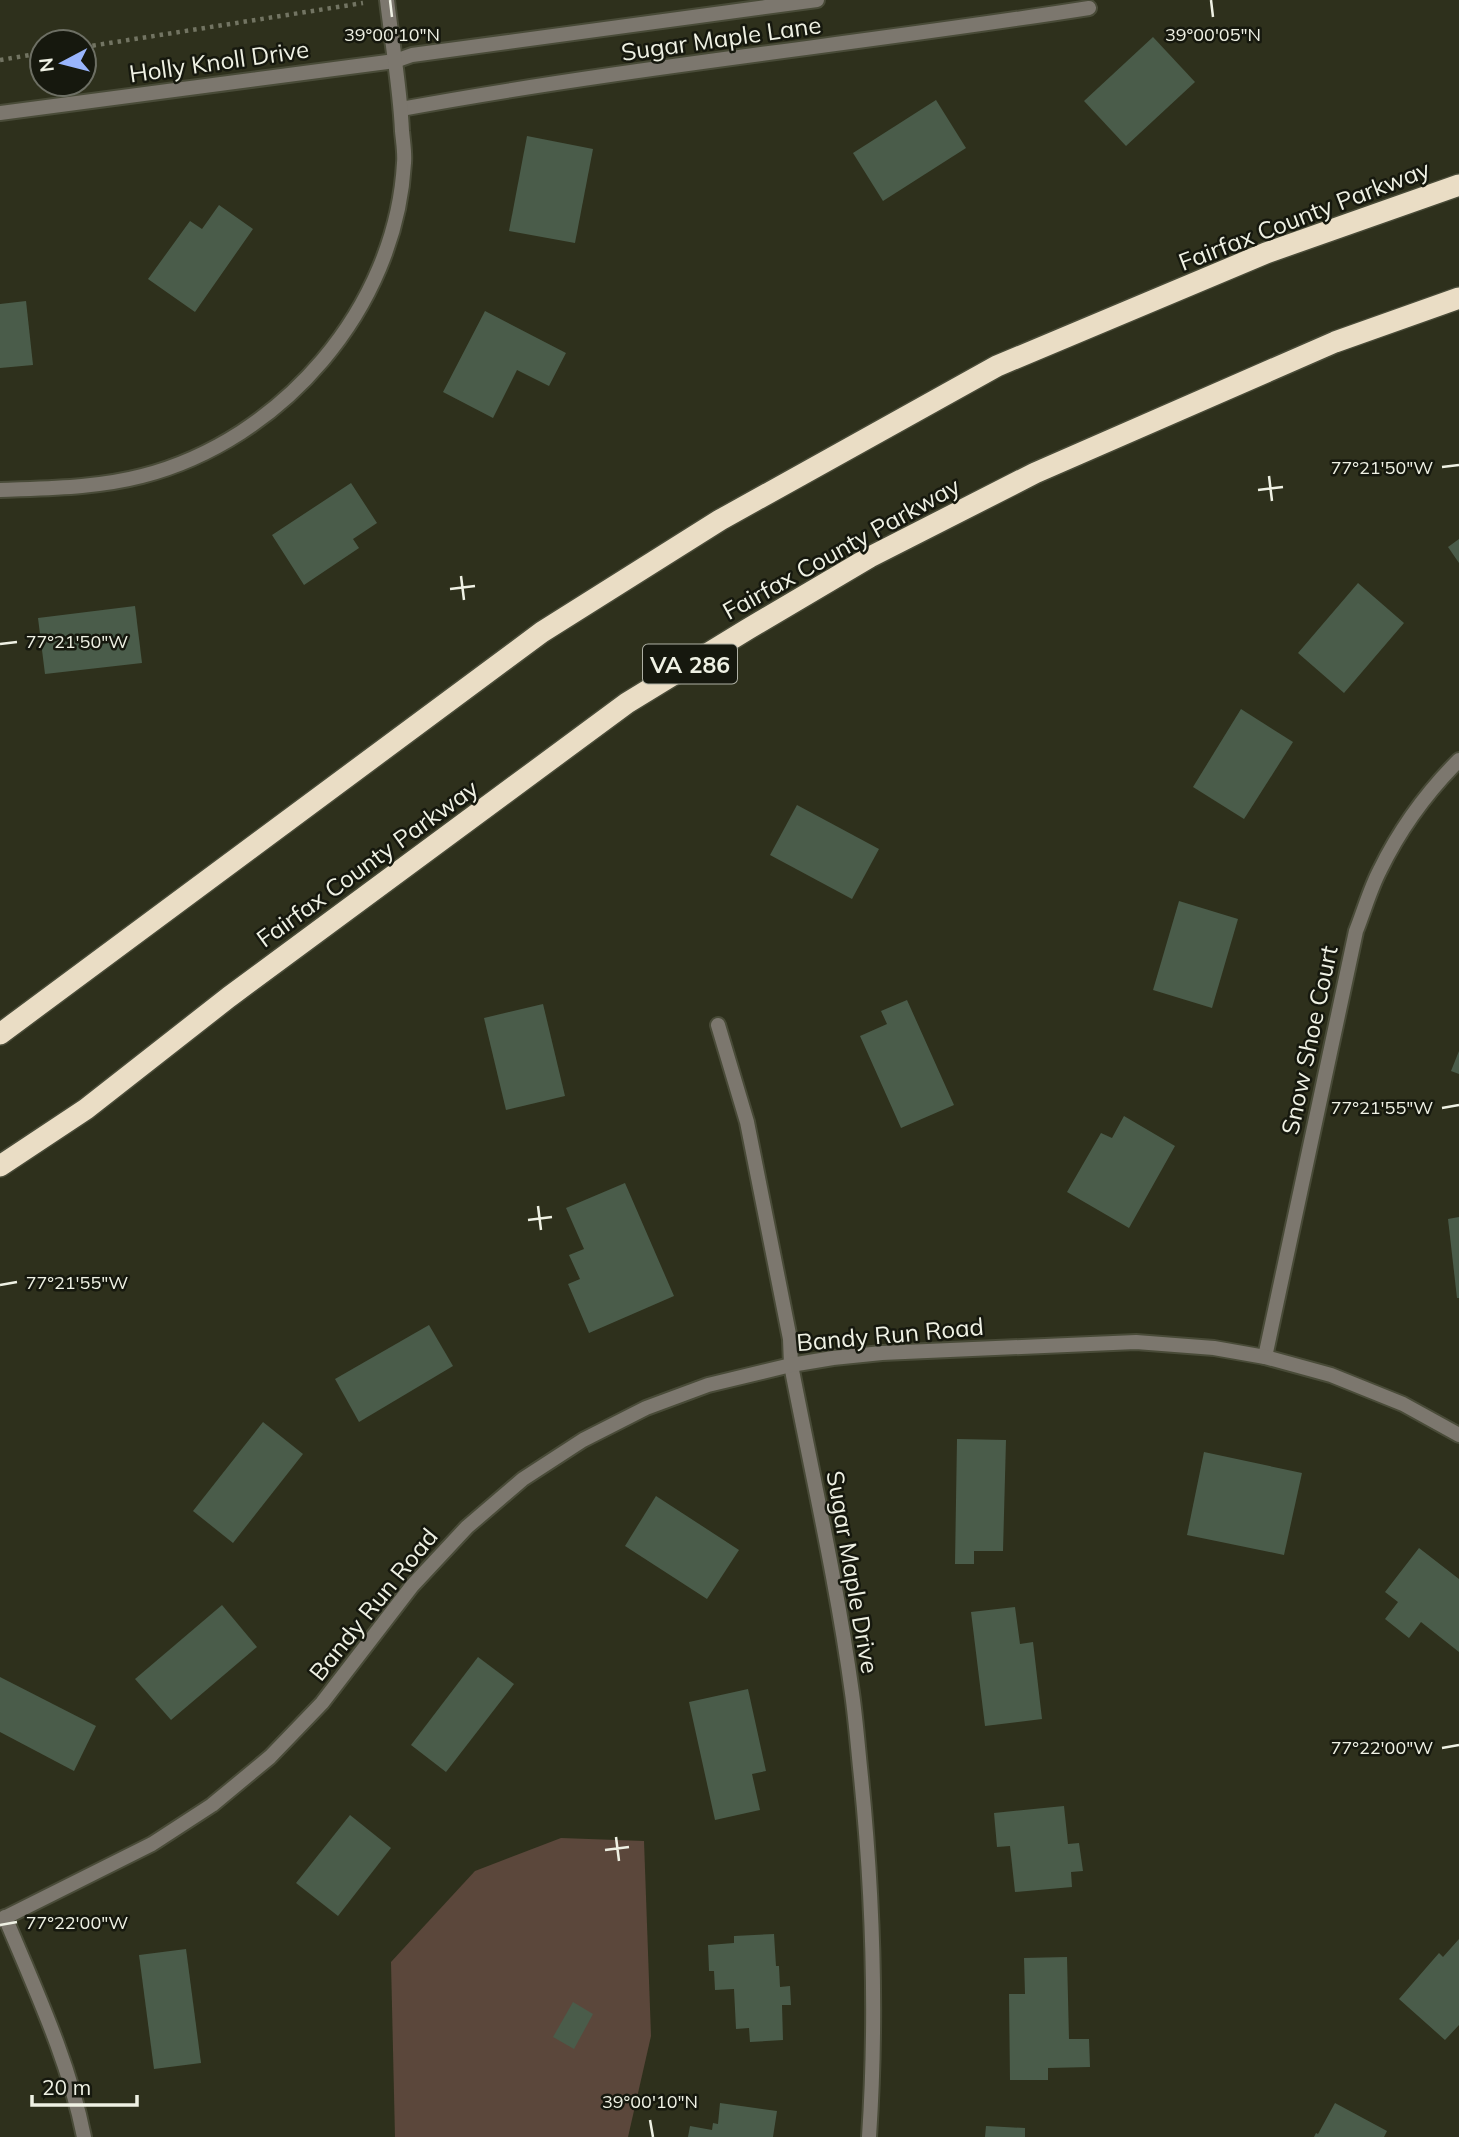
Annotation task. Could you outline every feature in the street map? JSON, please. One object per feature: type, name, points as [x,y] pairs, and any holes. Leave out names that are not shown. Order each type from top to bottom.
[{"type":"highway","name":"Fairfax County Parkway","points":[[0,1034],[542,632],[720,520],[997,366],[1266,253],[1459,185]]},
{"type":"highway","name":"Fairfax County Parkway","points":[[0,1166],[86,1109],[229,997],[627,703],[748,629],[870,557],[1035,473],[1335,342],[1459,298]]},
{"type":"street","points":[[0,490],[89,486],[143,476],[195,457],[246,429],[292,393],[319,366],[359,312],[382,264],[397,215],[404,162],[401,109],[387,0]]},
{"type":"street","name":"Holly Knoll Drive","points":[[0,113],[395,61],[412,55],[817,0]]},
{"type":"street","name":"Sugar Maple Lane","points":[[401,109],[484,94],[1089,8]]},
{"type":"street","name":"Snow Shoe Court","points":[[1265,1357],[1356,931],[1379,872],[1407,821],[1443,775],[1459,760]]},
{"type":"street","name":"Sugar Maple Drive","points":[[718,1024],[747,1122],[790,1339],[791,1365],[838,1603],[853,1695],[866,1825],[873,1966],[869,2137]]},
{"type":"street","name":"Bandy Run Road","points":[[3,1918],[152,1844],[212,1805],[270,1757],[322,1703],[412,1586],[467,1527],[523,1479],[583,1440],[646,1408],[708,1385],[791,1365],[882,1353],[1136,1342],[1214,1348],[1265,1357],[1331,1375],[1403,1404],[1459,1435]]},
{"type":"street","points":[[3,1918],[51,2026],[80,2115],[84,2137]]},
{"type":"path","points":[[98,45],[369,2]]},
{"type":"path","points":[[0,60],[28,56]]},
{"type":"shaded area","points":[[561,1838],[644,1841],[651,2036],[628,2137],[395,2137],[391,1962],[475,1871]]},
{"type":"building","points":[[1153,37],[1195,82],[1126,146],[1084,101]]},
{"type":"building","points":[[936,100],[966,148],[883,201],[853,153]]},
{"type":"building","points":[[527,136],[593,149],[575,243],[509,231]]},
{"type":"building","points":[[219,205],[253,229],[195,312],[148,279],[190,221],[202,229]]},
{"type":"building","points":[[26,301],[33,365],[0,368],[0,304]]},
{"type":"building","points":[[485,311],[566,353],[549,386],[517,370],[493,418],[443,392]]},
{"type":"building","points":[[351,483],[377,523],[353,539],[359,548],[304,585],[272,535]]},
{"type":"building","points":[[1459,539],[1459,563],[1448,547]]},
{"type":"building","points":[[1358,583],[1404,623],[1344,693],[1298,653]]},
{"type":"building","points":[[135,606],[142,663],[45,674],[38,618]]},
{"type":"building","points":[[1241,709],[1293,742],[1244,819],[1193,787]]},
{"type":"building","points":[[797,805],[879,849],[852,899],[770,855]]},
{"type":"building","points":[[1179,901],[1238,919],[1212,1008],[1153,990]]},
{"type":"building","points":[[907,1000],[954,1105],[901,1128],[860,1036],[887,1024],[881,1011]]},
{"type":"building","points":[[543,1004],[565,1096],[506,1110],[484,1018]]},
{"type":"building","points":[[1459,1051],[1459,1074],[1451,1071]]},
{"type":"building","points":[[1124,1116],[1175,1146],[1129,1228],[1067,1192],[1101,1133],[1112,1138]]},
{"type":"building","points":[[625,1183],[674,1296],[589,1333],[568,1284],[580,1279],[569,1255],[584,1249],[566,1208]]},
{"type":"building","points":[[1459,1217],[1459,1298],[1457,1298],[1448,1219]]},
{"type":"building","points":[[429,1325],[453,1366],[359,1422],[335,1379]]},
{"type":"building","points":[[263,1422],[303,1454],[233,1543],[193,1511]]},
{"type":"building","points":[[957,1439],[1006,1440],[1003,1551],[974,1551],[974,1564],[955,1564]]},
{"type":"building","points":[[1204,1452],[1302,1473],[1284,1555],[1187,1535]]},
{"type":"building","points":[[656,1496],[739,1550],[707,1599],[625,1546]]},
{"type":"building","points":[[1419,1548],[1459,1579],[1459,1652],[1421,1622],[1409,1638],[1385,1619],[1398,1602],[1385,1592]]},
{"type":"building","points":[[222,1605],[257,1647],[171,1720],[135,1679]]},
{"type":"building","points":[[1015,1607],[1020,1644],[1033,1642],[1042,1719],[985,1726],[971,1612]]},
{"type":"building","points":[[478,1657],[514,1684],[446,1772],[411,1745]]},
{"type":"building","points":[[0,1677],[96,1726],[74,1771],[0,1732]]},
{"type":"building","points":[[748,1689],[766,1771],[752,1774],[760,1810],[715,1820],[689,1702]]},
{"type":"building","points":[[1064,1806],[1068,1844],[1079,1843],[1083,1871],[1071,1872],[1072,1887],[1015,1892],[1010,1846],[997,1847],[994,1813]]},
{"type":"building","points":[[350,1815],[391,1848],[338,1916],[296,1883]]},
{"type":"building","points":[[774,1934],[780,1987],[790,1986],[791,2005],[782,2005],[783,2040],[750,2042],[749,2028],[736,2029],[734,1989],[715,1990],[714,1971],[709,1971],[708,1945],[734,1943],[734,1936]]},
{"type":"building","points":[[1459,1939],[1459,2025],[1445,2040],[1399,1999],[1439,1953],[1443,1957]]},
{"type":"building","points":[[186,1949],[201,2063],[154,2069],[139,1955]]},
{"type":"building","points":[[1067,1957],[1069,2039],[1089,2039],[1090,2067],[1048,2068],[1048,2080],[1010,2080],[1009,1994],[1025,1994],[1024,1958]]},
{"type":"building","points":[[573,2002],[593,2014],[574,2049],[553,2037]]},
{"type":"building","points":[[720,2103],[777,2111],[773,2137],[688,2137],[690,2126],[712,2130],[713,2123],[718,2124]]},
{"type":"building","points":[[1335,2103],[1387,2131],[1384,2137],[1314,2137]]},
{"type":"building","points":[[986,2126],[1025,2128],[1025,2137],[985,2137]]}]
